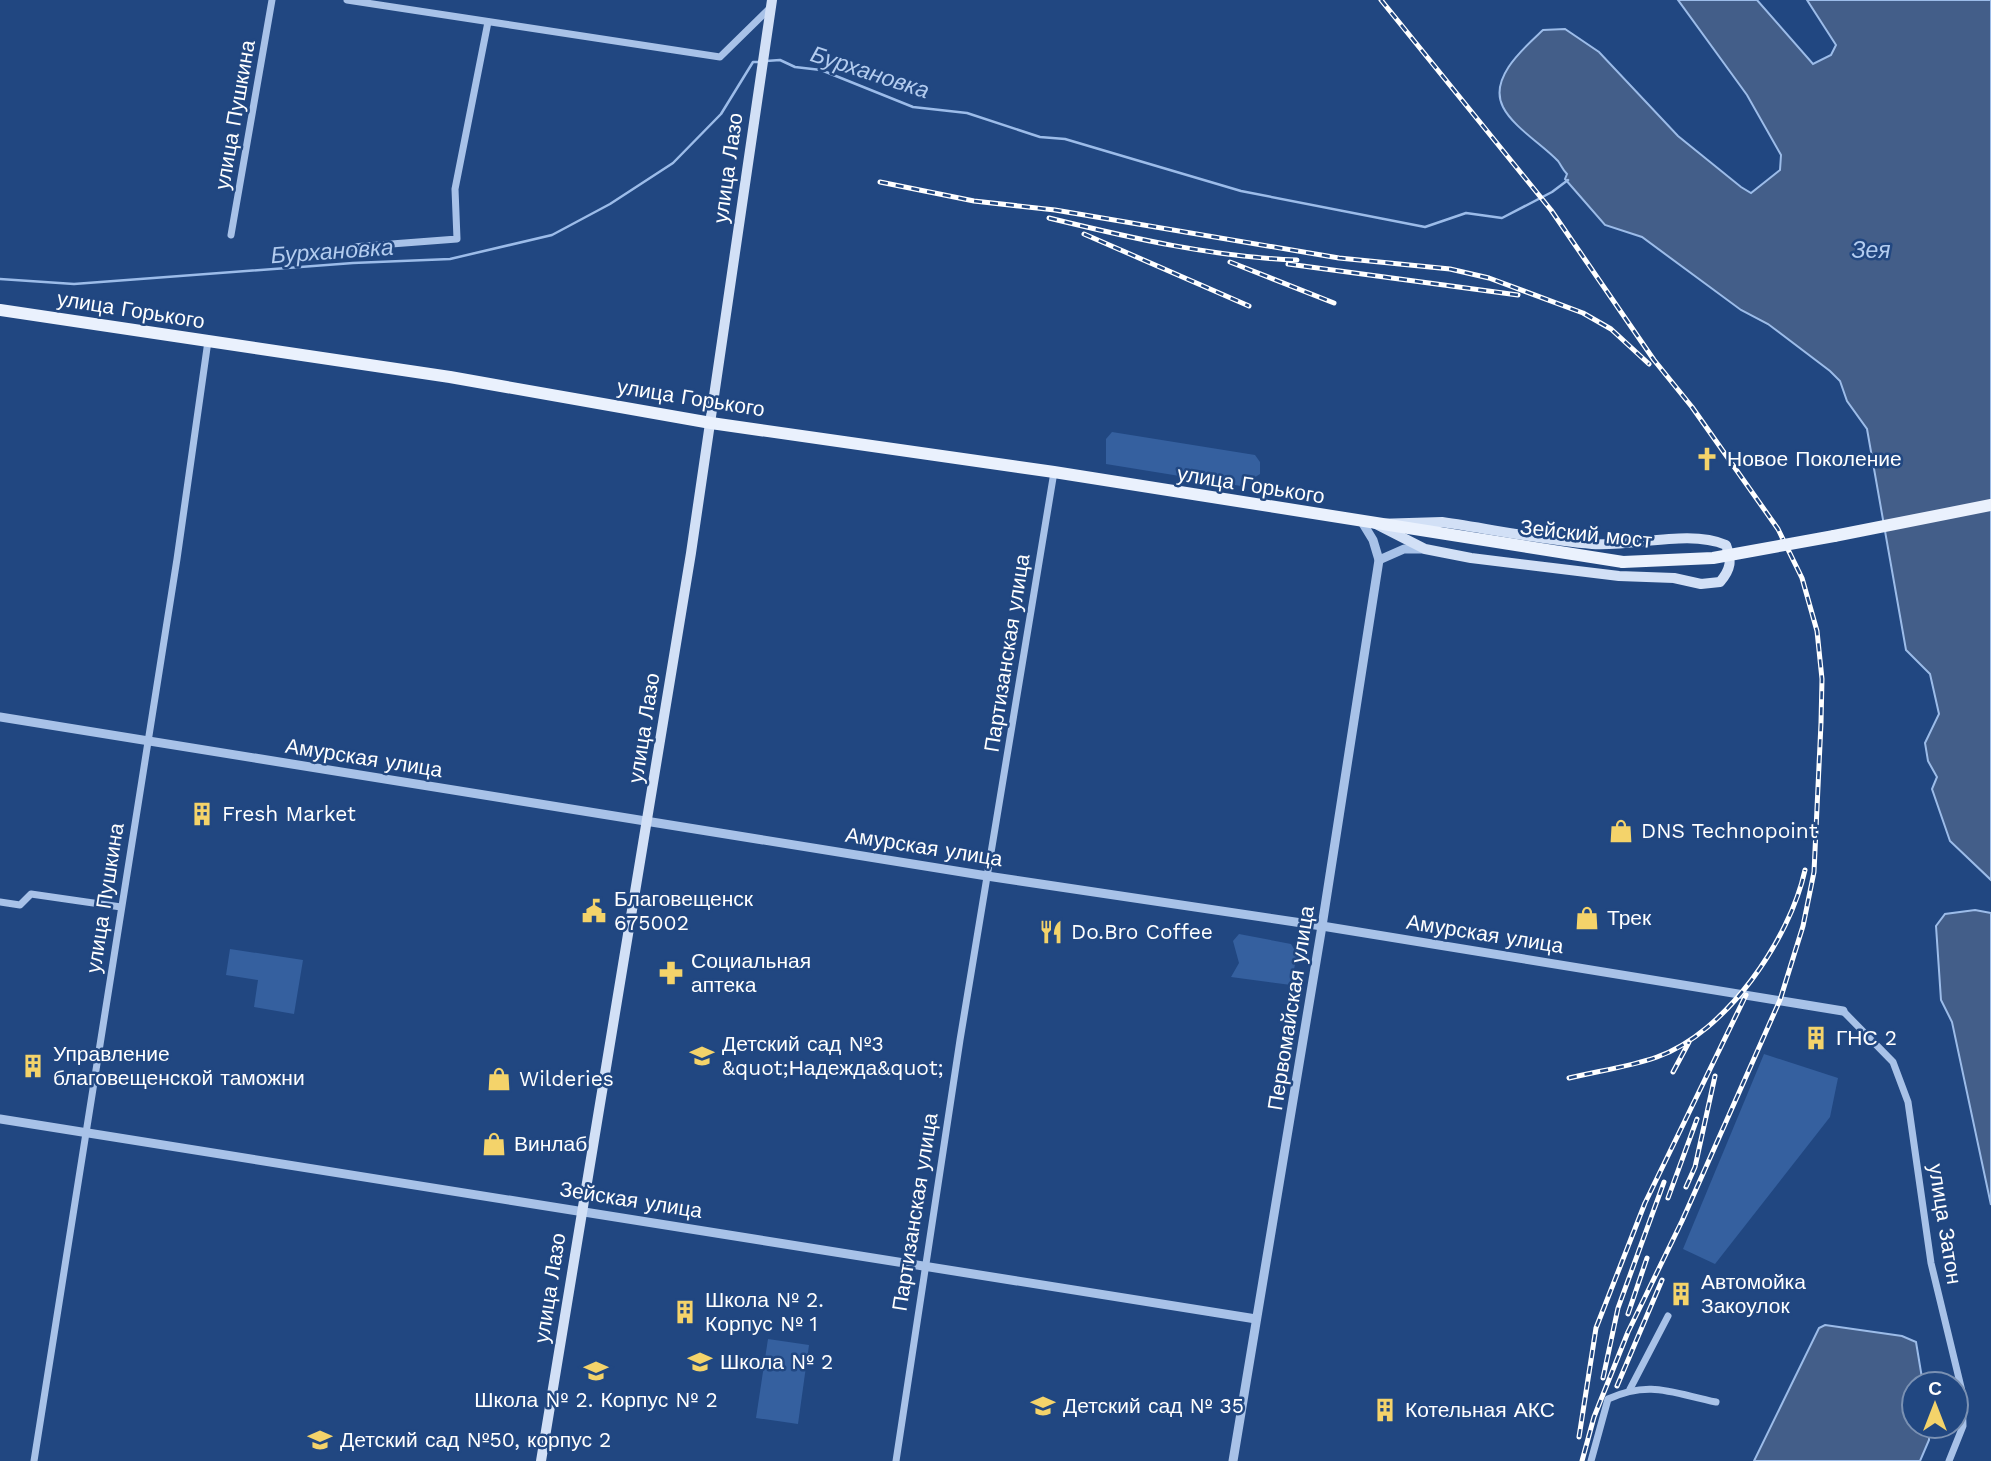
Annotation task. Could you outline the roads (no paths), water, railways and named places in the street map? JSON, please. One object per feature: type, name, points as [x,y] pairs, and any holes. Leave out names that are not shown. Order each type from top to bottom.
[{"type":"main road","name":"улица Лазо","points":[[541,1461],[648,822],[711,423],[771,3]]},
{"type":"main road","name":"улица Горького","points":[[0,310],[450,377],[711,423],[1054,472],[1376,524],[1441,522],[1621,545],[1709,538],[1726,545],[1731,557],[1730,571],[1720,582],[1701,584],[1674,578],[1540,568],[1425,549],[1376,524]]},
{"type":"main road","name":"Зейский мост","points":[[1376,524],[1623,562],[1713,558],[1991,505]]},
{"type":"street","name":"улица Пушкина","points":[[231,235],[272,0]]},
{"type":"street","points":[[347,0],[400,4],[488,22],[720,57],[771,3]]},
{"type":"street","points":[[352,247],[457,239],[455,189],[488,22]]},
{"type":"street","name":"улица Пушкина","points":[[34,1461],[177,559],[208,341]]},
{"type":"street","name":"Партизанская улица","points":[[896,1461],[924,1267],[1054,472]]},
{"type":"street","points":[[1362,522],[1373,541],[1379,560],[1404,549],[1425,549]]},
{"type":"street","name":"Первомайская улица","points":[[1233,1461],[1322,926],[1379,560]]},
{"type":"street","name":"Амурская улица","points":[[0,717],[1843,1011]]},
{"type":"street","points":[[0,902],[20,905],[31,894],[121,907]]},
{"type":"street","name":"улица Затон","points":[[1843,1011],[1893,1062],[1908,1102],[1931,1263],[1962,1391],[1963,1426],[1949,1461]]},
{"type":"street","name":"Зейская улица","points":[[0,1119],[1256,1319]]},
{"type":"street","points":[[1630,1389],[1668,1316]]},
{"type":"street","points":[[1591,1461],[1608,1399],[1630,1389],[1652,1387],[1716,1402]]},
{"type":"water","name":"Зея","points":[[1678,0],[1757,0],[1813,64],[1831,55],[1836,45],[1807,0],[1991,0],[1991,880],[1950,841],[1932,789],[1937,777],[1928,761],[1925,743],[1939,714],[1930,674],[1906,650],[1867,429],[1847,401],[1840,381],[1768,324],[1741,310],[1642,237],[1605,225],[1565,179],[1567,174],[1558,161],[1521,129],[1503,107],[1500,85],[1511,64],[1543,30],[1565,29],[1599,52],[1678,136],[1751,193],[1780,170],[1781,155],[1747,95]]},
{"type":"water","points":[[1975,910],[1991,913],[1991,1205],[1952,1022],[1941,1000],[1936,926],[1945,914]]},
{"type":"water","points":[[1825,1325],[1902,1336],[1916,1342],[1921,1370],[1900,1370],[1900,1440],[1929,1440],[1920,1461],[1754,1461],[1819,1328]]},
{"type":"waterway","name":"Бурхановка","points":[[766,61],[780,60],[795,67],[821,70],[913,107],[967,113],[1040,137],[1065,139],[1241,191],[1425,227],[1466,213],[1502,218],[1552,192],[1568,180]]},
{"type":"waterway","name":"Бурхановка","points":[[0,279],[74,284],[353,263],[450,259],[552,235],[610,204],[673,163],[721,114],[753,62],[760,62]]},
{"type":"railway","points":[[1381,0],[1551,210],[1654,360],[1692,407],[1778,529],[1802,578],[1817,631],[1822,679],[1814,872],[1803,926],[1780,1000],[1682,1221],[1628,1332],[1594,1417],[1582,1461]]},
{"type":"railway","points":[[880,182],[974,201],[1055,210],[1339,258],[1450,269],[1489,278],[1583,313],[1611,329],[1649,364]]},
{"type":"railway","points":[[1049,218],[1203,251],[1297,260]]},
{"type":"railway","points":[[1084,234],[1249,306]]},
{"type":"railway","points":[[1230,262],[1334,303]]},
{"type":"railway","points":[[1288,264],[1518,295]]},
{"type":"railway","points":[[1569,1078],[1657,1057],[1683,1045],[1707,1027],[1730,1005],[1770,953],[1797,897],[1805,870]]},
{"type":"railway","points":[[1579,1437],[1596,1328],[1645,1203],[1746,995]]},
{"type":"railway","points":[[1673,1072],[1689,1042]]},
{"type":"railway","points":[[1686,1187],[1695,1167],[1715,1076]]},
{"type":"railway","points":[[1668,1198],[1697,1119]]},
{"type":"railway","points":[[1603,1378],[1618,1308],[1664,1182]]},
{"type":"railway","points":[[1628,1314],[1647,1258]]},
{"type":"railway","points":[[1617,1386],[1662,1280]]},
{"type":"place","name":"Новое Поколение","points":[[1707,459]]},
{"type":"place","name":"Fresh Market","points":[[202,814]]},
{"type":"place","name":"DNS Technopoint","points":[[1621,831]]},
{"type":"place","name":"Благовещенск 675002","points":[[594,911]]},
{"type":"place","name":"Трек","points":[[1587,918]]},
{"type":"place","name":"Do.Bro Coffee","points":[[1051,932]]},
{"type":"place","name":"Социальная аптека","points":[[671,973]]},
{"type":"place","name":"ГНС 2","points":[[1816,1038]]},
{"type":"place","name":"Детский сад №3 &quot;Надежда&quot;","points":[[702,1056]]},
{"type":"place","name":"Управление благовещенской таможни","points":[[33,1066]]},
{"type":"place","name":"Wilderies","points":[[499,1079]]},
{"type":"place","name":"Винлаб","points":[[494,1144]]},
{"type":"place","name":"Автомойка Закоулок","points":[[1681,1294]]},
{"type":"place","name":"Школа № 2. Корпус № 1","points":[[685,1312]]},
{"type":"place","name":"Школа № 2","points":[[700,1362]]},
{"type":"place","name":"Школа № 2. Корпус № 2","points":[[596,1371]]},
{"type":"place","name":"Детский сад № 35","points":[[1043,1406]]},
{"type":"place","name":"Котельная АКС","points":[[1385,1410]]},
{"type":"place","name":"Детский сад №50, корпус 2","points":[[320,1440]]}]
